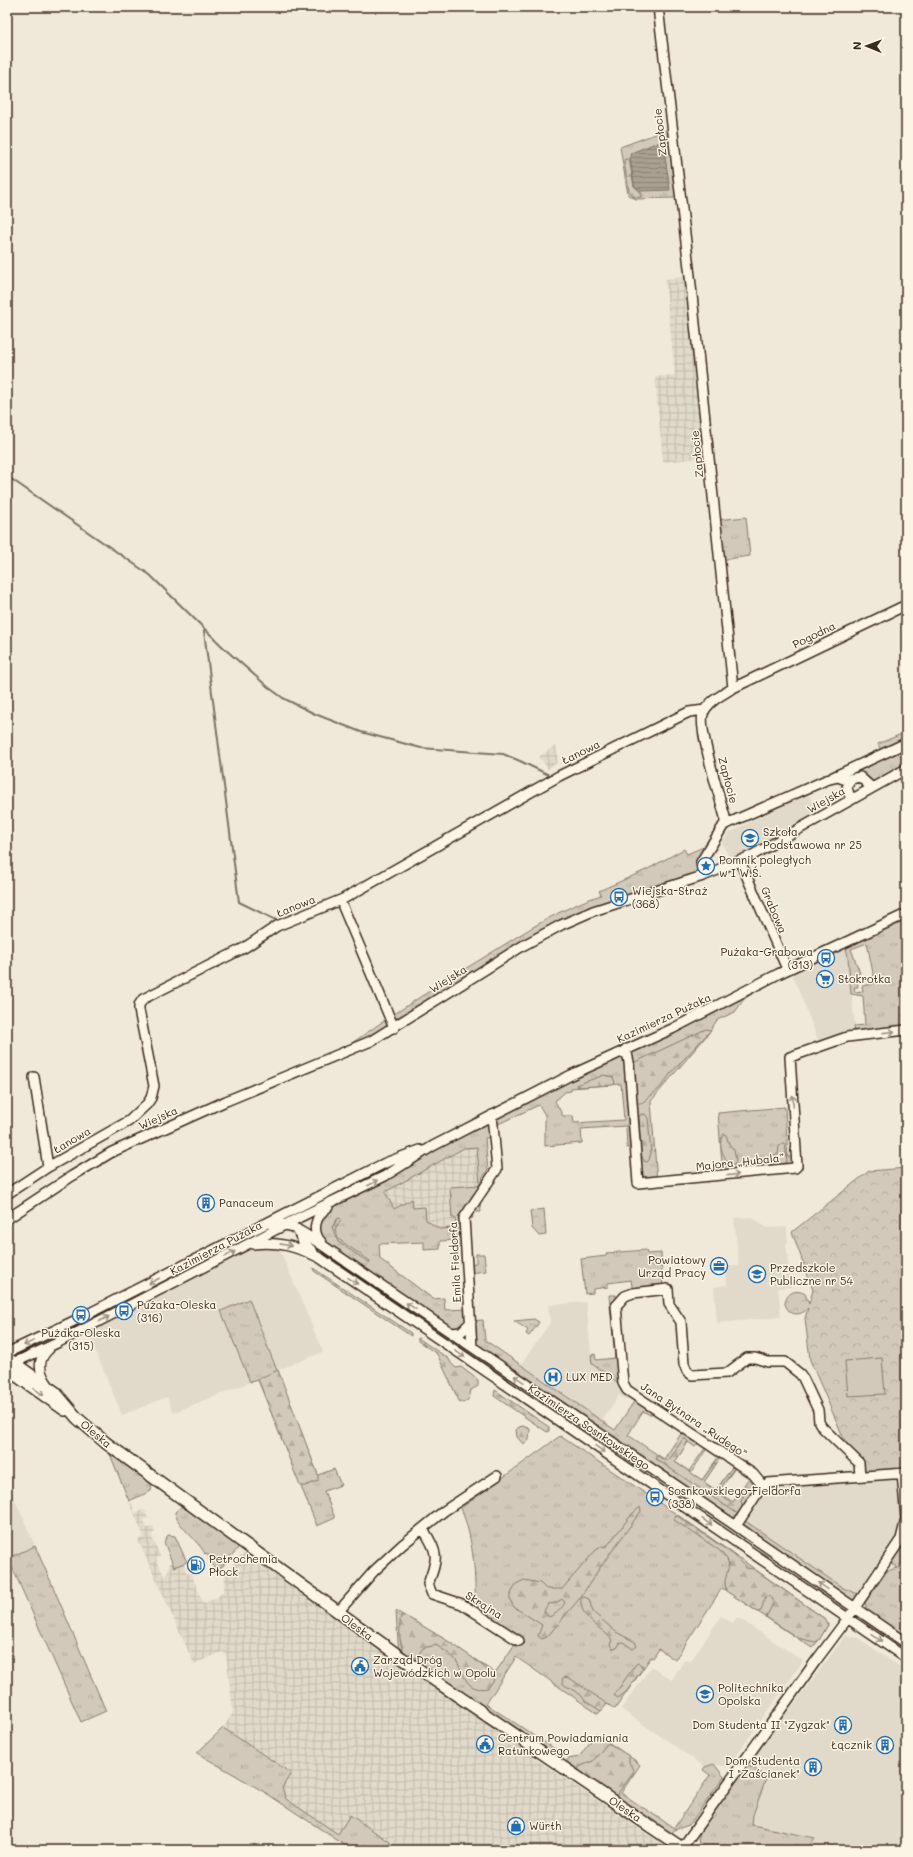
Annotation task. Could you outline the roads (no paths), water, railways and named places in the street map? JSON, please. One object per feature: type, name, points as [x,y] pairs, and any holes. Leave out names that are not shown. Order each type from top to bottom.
[{"type":"main road","name":"Oleska","points":[[8,1361],[55,1392],[77,1418]]},
{"type":"main road","name":"Oleska","points":[[8,1361],[112,1448],[338,1612],[470,1705],[684,1849]]},
{"type":"street","name":"Zapłocie","points":[[658,7],[690,276],[733,688]]},
{"type":"street","name":"Pogodna","points":[[733,688],[906,605]]},
{"type":"street","points":[[705,710],[713,701],[733,688]]},
{"type":"street","name":"Zapłocie","points":[[705,710],[702,722],[702,731],[725,817],[724,825]]},
{"type":"street","name":"Łanowa","points":[[7,1194],[48,1167],[129,1121],[146,1105],[151,1098],[154,1086],[139,1010],[139,1005],[143,999],[244,948],[277,926],[343,900],[559,776],[690,712],[705,710]]},
{"type":"street","points":[[703,876],[701,862],[724,825],[826,780],[906,742]]},
{"type":"street","points":[[851,800],[847,788],[862,763]]},
{"type":"street","name":"Wiejska","points":[[7,1220],[72,1176],[112,1152],[226,1101],[363,1046],[394,1028],[524,945],[561,925],[593,911],[703,876],[740,861],[906,769]]},
{"type":"street","points":[[826,780],[838,777],[863,779],[872,788]]},
{"type":"street","name":"Grabowa","points":[[740,861],[787,969]]},
{"type":"street","points":[[343,907],[394,1028]]},
{"type":"street","name":"Kazimierza Pużaka","points":[[8,1361],[57,1343],[248,1245],[297,1218],[338,1200],[385,1176],[433,1146],[492,1115],[626,1049],[698,1016],[787,969],[906,914]]},
{"type":"street","name":"Majora „Hubala”","points":[[626,1049],[629,1062],[638,1183],[695,1179],[795,1168],[797,1166],[790,1057],[847,1036],[906,1030]]},
{"type":"street","points":[[34,1077],[48,1167]]},
{"type":"street","name":"Emila Fieldorfa","points":[[472,1347],[464,1218],[497,1169],[492,1115]]},
{"type":"street","name":"Kazimierza Pużaka","points":[[8,1361],[76,1320],[263,1224],[384,1163],[433,1146]]},
{"type":"street","points":[[312,1200],[302,1209],[297,1218],[297,1229],[303,1242],[320,1258]]},
{"type":"street","points":[[329,1250],[317,1237],[316,1222],[322,1212],[338,1200]]},
{"type":"street","name":"Kazimierza Sosnkowskiego","points":[[263,1224],[276,1222],[287,1224],[297,1229],[906,1643]]},
{"type":"street","name":"Kazimierza Sosnkowskiego","points":[[248,1245],[268,1243],[285,1244],[305,1250],[320,1258],[906,1658]]},
{"type":"street","name":"Jana Bytnara „Rudego”","points":[[763,1486],[754,1475],[627,1390],[623,1383],[616,1306],[625,1296],[633,1293],[668,1289],[669,1304],[681,1322],[684,1364],[687,1371],[692,1374],[727,1373],[734,1370],[744,1359],[751,1358],[768,1362],[785,1362],[800,1374],[805,1383],[818,1410],[820,1425],[859,1463],[860,1476]]},
{"type":"street","points":[[452,1333],[460,1332],[471,1322]]},
{"type":"street","points":[[55,1392],[44,1380],[39,1365],[43,1355],[57,1343]]},
{"type":"street","points":[[684,1849],[815,1662],[855,1608],[904,1534],[906,1519],[904,1473],[768,1483],[763,1486],[736,1526]]},
{"type":"street","points":[[338,1612],[374,1571],[444,1511],[497,1476]]},
{"type":"street","name":"Skrajna","points":[[423,1529],[436,1557],[435,1566],[428,1584],[432,1594],[462,1604],[519,1641]]},
{"type":"waterway","points":[[7,476],[150,575],[226,650],[268,687],[283,698],[315,714],[361,732],[421,748],[503,754],[549,775]]},
{"type":"waterway","points":[[204,631],[239,902],[276,920]]},
{"type":"place","name":"Szkoła Podstawowa nr 25","points":[[750,838]]},
{"type":"place","name":"Pomnik poległych w I W.Ś.","points":[[706,866]]},
{"type":"place","name":"Wiejska-Straż (368)","points":[[619,897]]},
{"type":"place","name":"Pużaka-Grabowa (313)","points":[[826,958]]},
{"type":"place","name":"Stokrotka","points":[[825,979]]},
{"type":"place","name":"Panaceum","points":[[206,1203]]},
{"type":"place","name":"Powiatowy Urząd Pracy","points":[[719,1266]]},
{"type":"place","name":"Przedszkole Publiczne nr 54","points":[[757,1274]]},
{"type":"place","name":"Pużaka-Oleska (316)","points":[[124,1311]]},
{"type":"place","name":"Pużaka-Oleska (315)","points":[[81,1315]]},
{"type":"place","name":"LUX MED","points":[[553,1377]]},
{"type":"place","name":"Sosnkowskiego-Fieldorfa (338)","points":[[655,1497]]},
{"type":"place","name":"Petrochemia Płock","points":[[196,1565]]},
{"type":"place","name":"Zarząd Dróg Wojewódzkich w Opolu","points":[[360,1666]]},
{"type":"place","name":"Politechnika Opolska","points":[[705,1694]]},
{"type":"place","name":"Dom Studenta II \"Zygzak\"","points":[[843,1725]]},
{"type":"place","name":"Centrum Powiadamiania Ratunkowego","points":[[485,1744]]},
{"type":"place","name":"Łącznik","points":[[885,1745]]},
{"type":"place","name":"Dom Studenta I \"Zaścianek\"","points":[[813,1767]]},
{"type":"place","name":"Würth","points":[[516,1826]]}]
